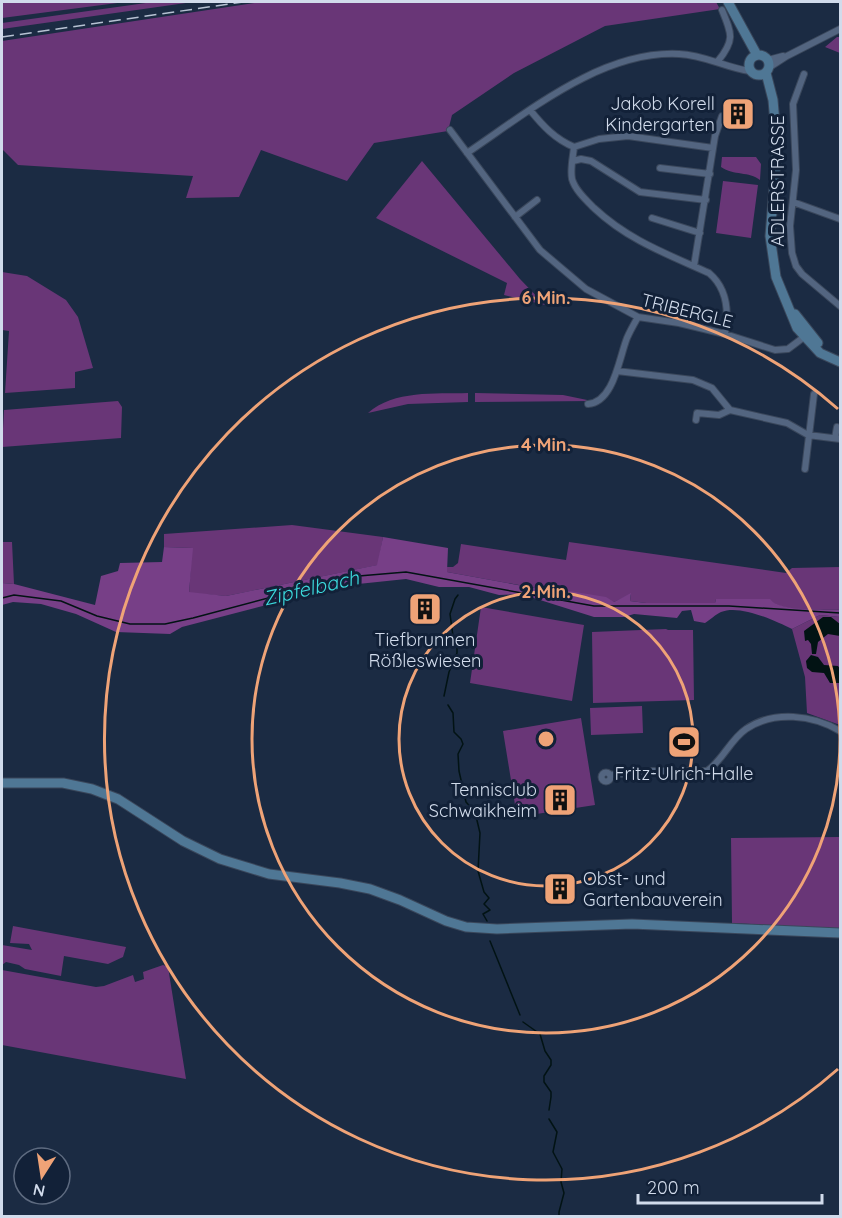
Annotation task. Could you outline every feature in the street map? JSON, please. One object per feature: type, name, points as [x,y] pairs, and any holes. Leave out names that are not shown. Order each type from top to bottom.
[{"type":"main road","points":[[728,2],[742,30],[752,62],[766,69]]},
{"type":"main road","points":[[752,62],[762,55],[773,100],[777,152],[770,236],[776,277],[797,328],[839,361]]},
{"type":"main road","points":[[2,783],[54,782],[92,789],[129,806],[183,842],[220,859],[269,874],[370,889],[466,927],[481,929],[632,924],[840,933]]},
{"type":"street","points":[[718,61],[730,44],[731,35],[722,10]]},
{"type":"street","points":[[766,69],[840,29]]},
{"type":"street","points":[[467,153],[530,110],[585,77],[643,57],[692,54],[734,67],[752,62]]},
{"type":"street","name":"ADLERSTRASSE","points":[[804,74],[793,104],[796,153],[790,241],[796,266],[809,282],[840,306]]},
{"type":"street","points":[[530,110],[543,126],[563,142],[574,147],[599,139],[628,136],[713,148]]},
{"type":"street","points":[[694,266],[713,148],[722,116]]},
{"type":"street","name":"TRIBERGLE","points":[[450,130],[540,250],[586,288],[638,317],[680,323],[725,334],[764,348],[788,350],[807,334]]},
{"type":"street","points":[[574,147],[573,181],[586,201],[621,231],[709,273],[723,288],[728,319],[725,334]]},
{"type":"street","points":[[573,161],[581,159],[591,161],[639,192],[706,200]]},
{"type":"street","points":[[660,168],[710,174]]},
{"type":"street","points":[[515,217],[537,200]]},
{"type":"street","points":[[793,202],[840,219]]},
{"type":"street","points":[[652,218],[700,233]]},
{"type":"street","points":[[588,404],[594,403],[607,393],[627,338],[638,317]]},
{"type":"street","points":[[616,371],[693,380],[712,388],[730,410]]},
{"type":"street","points":[[805,469],[814,394]]},
{"type":"street","points":[[696,420],[698,413],[719,415],[730,410],[787,423],[808,435],[838,438],[837,427],[840,428]]},
{"type":"street","points":[[610,775],[649,771],[707,771],[746,729],[765,721],[785,717],[819,720],[840,731]]},
{"type":"shaded area","points":[[2,2],[125,2],[2,18]]},
{"type":"shaded area","points":[[153,2],[193,2],[2,29],[2,23]]},
{"type":"shaded area","points":[[261,2],[716,2],[720,9],[605,26],[514,73],[452,115],[448,131],[374,143],[347,181],[261,150],[239,197],[186,198],[193,176],[18,165],[2,149],[2,41]]},
{"type":"shaded area","points":[[840,37],[840,53],[825,47]]},
{"type":"shaded area","points":[[722,157],[756,157],[761,164],[760,180],[751,175],[731,172],[721,167]]},
{"type":"shaded area","points":[[422,161],[520,279],[545,305],[504,295],[507,283],[376,218]]},
{"type":"shaded area","points":[[723,181],[758,185],[751,238],[716,233]]},
{"type":"shaded area","points":[[2,272],[27,276],[66,300],[78,317],[93,368],[75,372],[75,388],[5,393],[9,331],[2,330]]},
{"type":"shaded area","points":[[468,393],[468,402],[408,404],[368,413],[390,400],[402,397]]},
{"type":"shaded area","points":[[475,393],[563,395],[592,401],[475,402]]},
{"type":"shaded area","points":[[118,401],[122,407],[121,438],[2,447],[4,410]]},
{"type":"shaded area","points":[[292,525],[383,537],[378,565],[226,596],[189,593],[192,548],[164,547],[164,534]]},
{"type":"shaded area","points":[[383,537],[448,548],[447,572],[534,588],[538,586],[606,597],[614,602],[631,593],[630,601],[646,603],[715,603],[716,599],[770,599],[782,606],[792,608],[840,610],[840,617],[820,615],[792,629],[757,614],[738,610],[721,612],[705,623],[694,621],[691,610],[682,611],[677,618],[634,614],[624,617],[594,617],[521,594],[499,595],[469,587],[439,587],[406,579],[339,586],[182,627],[170,634],[116,632],[76,614],[41,604],[13,602],[2,605],[2,583],[95,605],[101,576],[118,571],[120,563],[162,562],[164,547],[193,548],[189,592],[226,596],[377,565]]},
{"type":"shaded area","points":[[2,542],[12,542],[14,584],[2,583]]},
{"type":"shaded area","points":[[569,542],[786,573],[792,568],[840,567],[840,610],[792,608],[769,599],[716,599],[715,603],[646,603],[630,601],[631,594],[614,602],[538,586],[535,588],[447,572],[447,567],[453,567],[458,563],[461,544],[566,560]]},
{"type":"shaded area","points":[[481,607],[584,625],[572,701],[470,683]]},
{"type":"shaded area","points":[[820,615],[840,617],[840,725],[807,713],[805,677],[792,629]]},
{"type":"shaded area","points":[[823,617],[831,617],[840,624],[840,636],[828,634],[818,642],[816,654],[812,654],[811,644],[808,640],[805,641],[804,631]]},
{"type":"shaded area","points":[[693,630],[694,700],[593,703],[592,632]]},
{"type":"shaded area","points":[[811,655],[818,657],[824,665],[838,666],[840,669],[839,683],[830,683],[824,673],[812,672],[807,668],[806,661]]},
{"type":"shaded area","points":[[642,706],[643,733],[591,735],[590,708]]},
{"type":"shaded area","points":[[581,718],[595,805],[517,817],[503,731]]},
{"type":"shaded area","points":[[840,837],[840,929],[732,923],[731,838]]},
{"type":"shaded area","points":[[13,926],[126,947],[123,957],[108,964],[64,956],[61,976],[25,969],[6,962],[2,965],[2,945],[32,950],[29,944],[10,943]]},
{"type":"shaded area","points":[[163,965],[168,967],[186,1079],[2,1045],[2,970],[96,987],[133,975],[135,982],[144,979],[143,972]]},
{"type":"waterway","name":"Zipfelbach","points":[[2,598],[14,595],[61,601],[97,616],[130,624],[165,624],[347,577],[406,572],[594,606],[729,606],[840,613]]},
{"type":"waterway","points":[[444,696],[449,672],[457,653],[450,614],[458,595]]},
{"type":"waterway","points":[[448,705],[453,713],[454,732],[463,744],[458,754],[459,771],[466,802],[475,812],[480,833],[478,871],[484,892],[489,898],[484,904],[490,910],[483,914],[487,921]]},
{"type":"waterway","points":[[490,941],[520,1015]]},
{"type":"waterway","points":[[523,1022],[540,1034],[545,1051],[551,1060],[551,1065],[544,1076],[544,1082],[551,1092],[549,1110]]},
{"type":"waterway","points":[[549,1119],[557,1132],[553,1152],[562,1169],[561,1182],[564,1193],[559,1216]]},
{"type":"railway","points":[[2,37],[243,2]]},
{"type":"place","name":"Jakob Korell Kindergarten","points":[[738,114]]},
{"type":"place","name":"Tiefbrunnen Rößleswiesen","points":[[425,609]]},
{"type":"place","name":"Fritz-Ulrich-Halle","points":[[684,742]]},
{"type":"place","name":"Tennisclub Schwaikheim","points":[[560,800]]},
{"type":"place","name":"Obst- und Gartenbauverein","points":[[560,889]]}]
